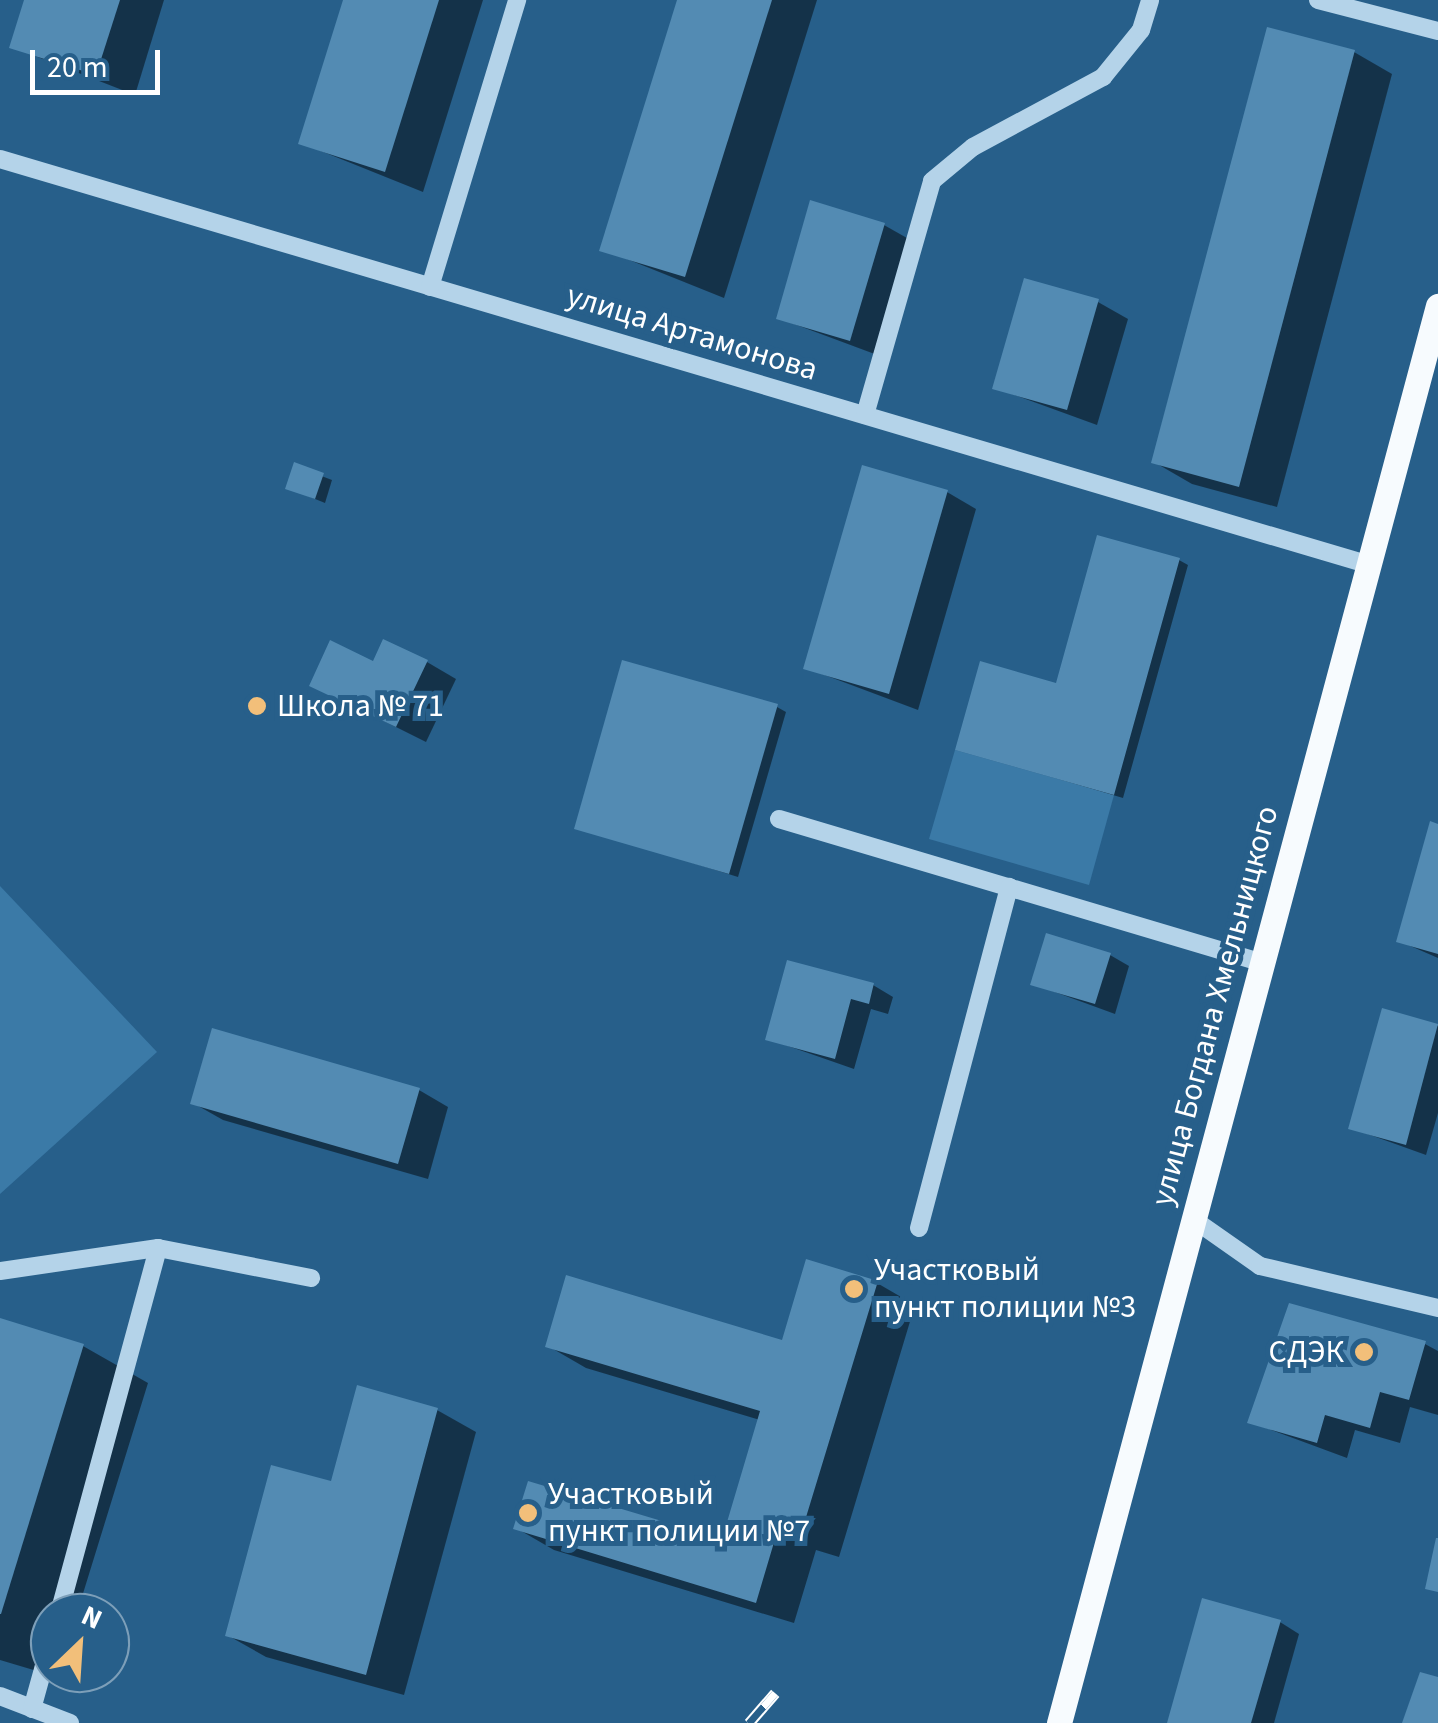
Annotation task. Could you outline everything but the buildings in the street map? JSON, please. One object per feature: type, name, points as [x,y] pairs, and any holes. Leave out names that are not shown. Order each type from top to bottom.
[{"type":"main road","name":"улица Богдана Хмельницкого","points":[[1059,1723],[1438,306]]},
{"type":"street","points":[[430,286],[517,0]]},
{"type":"street","points":[[865,415],[932,181],[973,147],[1103,76],[1141,30],[1150,0]]},
{"type":"street","points":[[1318,0],[1438,30]]},
{"type":"street","name":"улица Артамонова","points":[[0,159],[1366,564]]},
{"type":"street","points":[[779,819],[1260,962]]},
{"type":"street","points":[[919,1228],[1009,887]]},
{"type":"street","points":[[1193,1219],[1260,1266],[1438,1308]]},
{"type":"street","points":[[0,1271],[158,1248],[312,1278]]},
{"type":"street","points":[[63,1593],[158,1248]]},
{"type":"street","points":[[32,1709],[36,1693]]},
{"type":"street","points":[[0,1696],[70,1723]]},
{"type":"shaded area","points":[[955,750],[1114,795],[1089,885],[929,839]]},
{"type":"shaded area","points":[[0,886],[157,1052],[0,1194]]},
{"type":"railway","points":[[749,1723],[775,1693]]},
{"type":"place","name":"Школа № 71","points":[[257,706]]},
{"type":"place","name":"Участковый пункт полиции №3","points":[[854,1289]]},
{"type":"place","name":"СДЭК","points":[[1364,1352]]},
{"type":"place","name":"Участковый пункт полиции №7","points":[[528,1513]]}]
